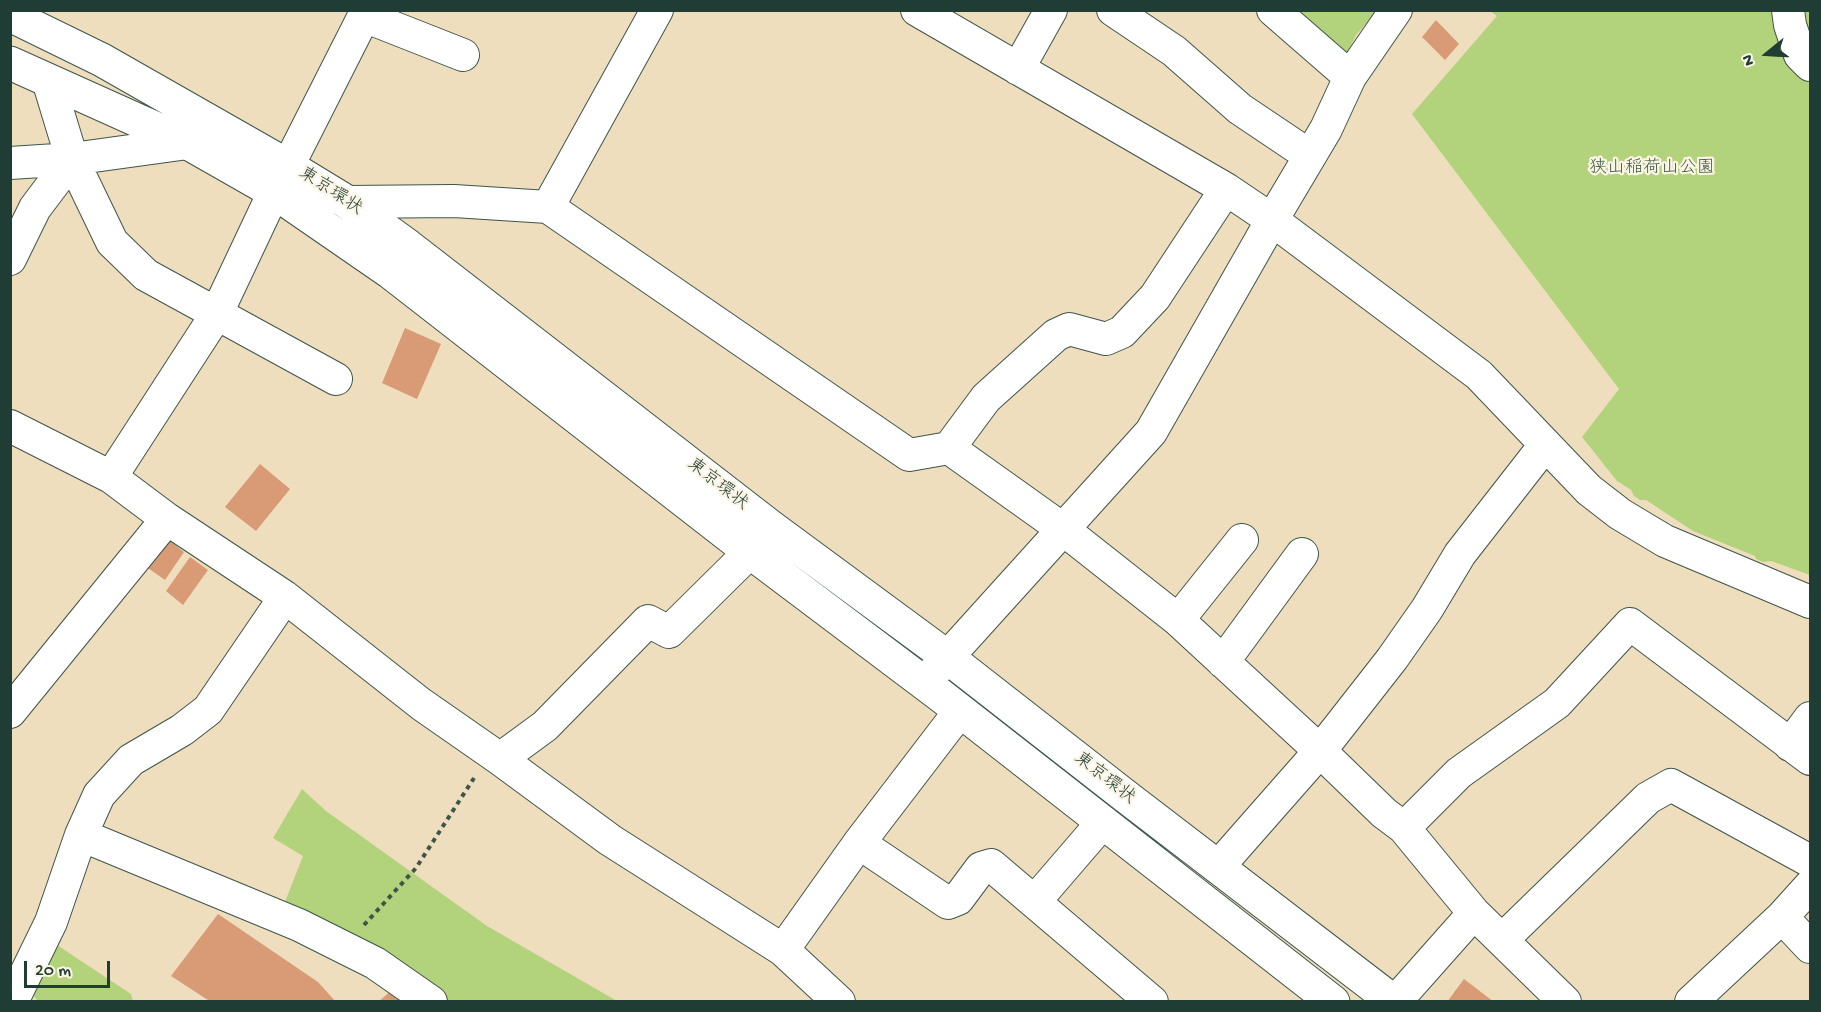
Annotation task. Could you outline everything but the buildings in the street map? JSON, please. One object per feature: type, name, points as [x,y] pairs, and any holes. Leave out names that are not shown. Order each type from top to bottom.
[{"type":"highway","name":"東京環状","points":[[10,15],[102,60],[281,179],[390,272],[750,552],[924,683],[1332,1002]]},
{"type":"highway","name":"東京環状","points":[[10,63],[188,143],[347,202],[408,246],[771,527],[946,656],[1395,1002]]},
{"type":"street","points":[[548,207],[657,10]]},
{"type":"street","points":[[917,10],[1226,189],[1272,220],[1409,320],[1479,375],[1589,490],[1620,514],[1665,541],[1810,602]]},
{"type":"street","points":[[1018,69],[1051,10]]},
{"type":"street","points":[[1113,10],[1174,51],[1240,110],[1310,156]]},
{"type":"street","points":[[1273,10],[1350,77]]},
{"type":"street","points":[[924,683],[1151,432],[1326,129],[1350,77],[1396,10]]},
{"type":"street","points":[[1788,10],[1790,26],[1800,55],[1810,65]]},
{"type":"street","points":[[111,477],[216,315],[281,179],[366,13],[463,55]]},
{"type":"street","points":[[48,80],[72,159],[112,242],[146,275],[336,379]]},
{"type":"street","points":[[10,164],[72,159],[188,143]]},
{"type":"street","points":[[10,259],[35,208],[72,159]]},
{"type":"street","points":[[347,202],[454,201],[548,207],[909,455],[949,448],[986,398],[1056,335],[1069,329],[1106,339],[1122,332],[1155,297],[1226,189]]},
{"type":"street","points":[[10,426],[111,477],[167,519],[285,597],[421,705],[495,755],[610,840],[783,951],[839,1002]]},
{"type":"street","points":[[1218,867],[1320,751],[1392,659],[1480,527],[1545,445]]},
{"type":"street","points":[[949,448],[1064,530],[1178,620],[1384,813],[1404,828],[1474,913],[1565,1002]]},
{"type":"street","points":[[10,712],[167,519]]},
{"type":"street","points":[[1178,620],[1242,540]]},
{"type":"street","points":[[495,755],[545,726],[648,621],[669,632],[750,552]]},
{"type":"street","points":[[1223,662],[1302,554]]},
{"type":"street","points":[[18,999],[51,922],[81,835],[99,795],[131,760],[182,730],[208,710],[285,597]]},
{"type":"street","points":[[1404,828],[1459,773],[1557,703],[1630,624],[1800,752],[1810,718]]},
{"type":"street","points":[[783,951],[859,843],[960,711]]},
{"type":"street","points":[[1503,939],[1648,798],[1671,784],[1810,861]]},
{"type":"street","points":[[1035,901],[1103,822]]},
{"type":"street","points":[[81,835],[299,926],[375,963],[431,1002]]},
{"type":"street","points":[[859,843],[948,903],[958,899],[981,868],[992,865],[1152,1002]]},
{"type":"street","points":[[1691,1002],[1782,917],[1810,886]]},
{"type":"street","points":[[1395,1002],[1474,913]]},
{"type":"street","points":[[1782,917],[1810,946]]},
{"type":"path","points":[[343,948],[416,868],[495,755]]},
{"type":"green space","points":[[1284,11],[1385,11],[1369,20],[1356,35],[1344,60]]},
{"type":"green space","name":"狭山稲荷山公園","points":[[1490,11],[1810,11],[1810,575],[1771,561],[1763,562],[1756,559],[1755,556],[1693,531],[1646,500],[1640,500],[1631,490],[1617,481],[1582,437],[1619,389],[1412,114],[1497,16]]},
{"type":"green space","points":[[302,789],[326,811],[487,926],[617,1001],[449,1001],[354,940],[283,907],[303,856],[273,838]]},
{"type":"green space","points":[[57,945],[131,994],[133,1001],[38,1001],[29,991]]}]
